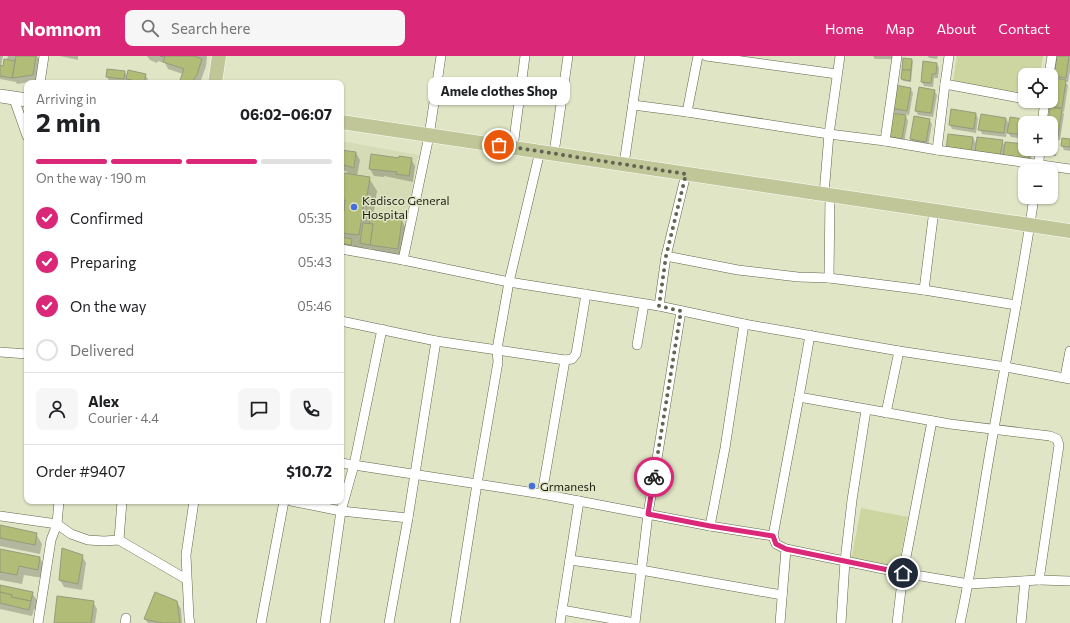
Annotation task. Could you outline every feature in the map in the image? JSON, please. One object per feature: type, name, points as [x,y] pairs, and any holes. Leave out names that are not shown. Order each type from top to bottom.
[{"type":"main road","points":[[215,80],[219,56]]},
{"type":"main road","points":[[0,96],[21,99]]},
{"type":"main road","points":[[344,122],[1070,231]]},
{"type":"street","points":[[40,80],[44,56]]},
{"type":"street","points":[[403,260],[429,136],[441,56]]},
{"type":"street","points":[[513,147],[525,56]]},
{"type":"street","points":[[455,623],[498,362],[497,349],[509,282],[547,152],[568,56]]},
{"type":"street","points":[[624,164],[640,56]]},
{"type":"street","points":[[687,112],[698,56]]},
{"type":"street","points":[[706,56],[837,74]]},
{"type":"street","points":[[829,278],[827,194],[829,134],[840,56]]},
{"type":"street","points":[[885,141],[897,56]]},
{"type":"street","points":[[937,150],[949,56]]},
{"type":"street","points":[[1050,68],[1052,56]]},
{"type":"street","points":[[945,84],[1018,98]]},
{"type":"street","points":[[21,99],[24,118]]},
{"type":"street","points":[[633,105],[885,141],[1018,164]]},
{"type":"street","points":[[1058,168],[1070,168]]},
{"type":"street","points":[[659,306],[666,256],[686,174]]},
{"type":"street","points":[[960,623],[969,584],[1033,204]]},
{"type":"street","points":[[924,290],[934,210]]},
{"type":"street","points":[[344,250],[509,282],[659,306],[744,324],[1068,378],[1070,351]]},
{"type":"street","points":[[666,256],[738,270],[798,277],[829,278],[924,290],[1016,305]]},
{"type":"street","points":[[344,322],[436,340],[565,360],[572,359],[576,354],[586,294]]},
{"type":"street","points":[[637,345],[644,304]]},
{"type":"street","points":[[562,610],[635,623],[648,514],[681,311]]},
{"type":"street","points":[[710,526],[725,448],[744,324]]},
{"type":"street","points":[[344,500],[354,465],[382,329]]},
{"type":"street","points":[[810,335],[773,536],[776,544],[786,549],[903,573],[969,584],[1039,580],[1070,581]]},
{"type":"street","points":[[389,623],[408,518],[436,340]]},
{"type":"street","points":[[886,413],[899,351]]},
{"type":"street","points":[[0,352],[24,354]]},
{"type":"street","points":[[542,494],[565,360]]},
{"type":"street","points":[[799,397],[932,421],[1050,436],[1057,439],[1059,445],[1039,580]]},
{"type":"street","points":[[841,623],[845,561],[852,500],[866,410]]},
{"type":"street","points":[[897,623],[903,573],[932,421]]},
{"type":"street","points":[[344,463],[542,494],[710,526],[773,536]]},
{"type":"street","points":[[560,623],[579,502]]},
{"type":"street","points":[[38,623],[51,540],[57,524],[59,504]]},
{"type":"street","points":[[119,540],[122,504]]},
{"type":"street","points":[[190,623],[186,579],[186,555],[194,504]]},
{"type":"street","points":[[261,623],[283,504]]},
{"type":"street","points":[[306,504],[341,511],[408,518]]},
{"type":"street","points":[[325,623],[343,504]]},
{"type":"street","points":[[0,516],[57,524],[71,534],[88,540],[119,540],[186,579]]},
{"type":"street","points":[[780,623],[786,549]]},
{"type":"street","points":[[570,560],[641,570],[782,595]]},
{"type":"street","points":[[1021,623],[1026,581]]},
{"type":"shaded area","points":[[957,56],[1043,56],[1041,68],[1018,68],[1018,100],[952,89]]},
{"type":"shaded area","points":[[344,142],[418,155],[400,256],[344,246]]},
{"type":"shaded area","points":[[861,508],[908,517],[898,570],[851,561]]},
{"type":"building","points":[[16,56],[36,56],[33,75],[12,78]]},
{"type":"building","points":[[160,56],[194,56],[202,59],[197,75],[193,80],[180,80],[184,69],[163,62],[165,57]]},
{"type":"building","points":[[1057,56],[1069,56],[1066,78],[1058,77],[1058,68],[1055,68]]},
{"type":"building","points":[[903,58],[912,59],[911,70],[902,70]]},
{"type":"building","points":[[4,59],[15,61],[12,78],[0,76],[0,65],[3,66]]},
{"type":"building","points":[[923,61],[937,63],[936,74],[932,74],[931,83],[921,82]]},
{"type":"building","points":[[107,69],[125,71],[124,79],[106,77]]},
{"type":"building","points":[[128,70],[146,74],[145,80],[126,79]]},
{"type":"building","points":[[902,70],[911,70],[910,81],[901,79]]},
{"type":"building","points":[[1058,79],[1066,80],[1062,108],[1058,107]]},
{"type":"building","points":[[895,85],[911,88],[907,111],[891,108]]},
{"type":"building","points":[[919,87],[935,90],[931,113],[915,111]]},
{"type":"building","points":[[1050,108],[1062,109],[1058,136],[1058,116],[1049,116]]},
{"type":"building","points":[[951,109],[976,113],[974,129],[949,125]]},
{"type":"building","points":[[890,113],[906,115],[902,139],[886,136]]},
{"type":"building","points":[[981,114],[1006,118],[1004,133],[978,130]]},
{"type":"building","points":[[914,116],[930,119],[926,142],[910,139]]},
{"type":"building","points":[[1010,117],[1018,118],[1018,134],[1007,133]]},
{"type":"building","points":[[948,134],[973,137],[971,153],[946,149]]},
{"type":"building","points":[[977,137],[1003,140],[1000,156],[975,152]]},
{"type":"building","points":[[1062,138],[1070,139],[1070,147],[1061,146]]},
{"type":"building","points":[[1005,142],[1018,143],[1018,156],[1029,156],[1028,161],[1003,157]]},
{"type":"building","points":[[344,150],[356,152],[354,168],[344,165]]},
{"type":"building","points":[[371,154],[399,158],[399,156],[412,158],[409,176],[396,174],[397,172],[369,169]]},
{"type":"building","name":"Kadisco General Hospital","points":[[344,173],[370,177],[359,235],[344,233]]},
{"type":"building","points":[[371,215],[402,220],[398,249],[370,245],[373,224],[369,224]]},
{"type":"building","points":[[363,223],[373,224],[370,245],[360,243]]},
{"type":"building","points":[[344,238],[352,239],[351,245],[344,244]]},
{"type":"building","points":[[0,525],[37,533],[35,545],[0,538]]},
{"type":"building","points":[[62,548],[83,555],[78,584],[59,580]]},
{"type":"building","points":[[0,549],[40,557],[38,570],[19,566],[17,575],[0,572]]},
{"type":"building","points":[[0,585],[33,592],[31,601],[11,597],[12,595],[0,592]]},
{"type":"building","points":[[0,592],[12,595],[11,597],[31,601],[29,610],[0,603]]},
{"type":"building","points":[[155,592],[177,601],[180,623],[162,623],[144,619]]},
{"type":"building","points":[[57,596],[94,601],[91,623],[54,623]]},
{"type":"way so far","points":[[499,145],[686,174],[666,256],[659,306],[681,311],[654,477]]},
{"type":"place","name":"Amele clothes Shop","points":[[499,145]]},
{"type":"place","name":"Kadisco General Hospital","points":[[354,207]]},
{"type":"place","name":"Grmanesh","points":[[532,486]]},
{"type":"route","points":[[654,477],[648,514],[773,536],[776,544],[786,549],[903,573]]}]
